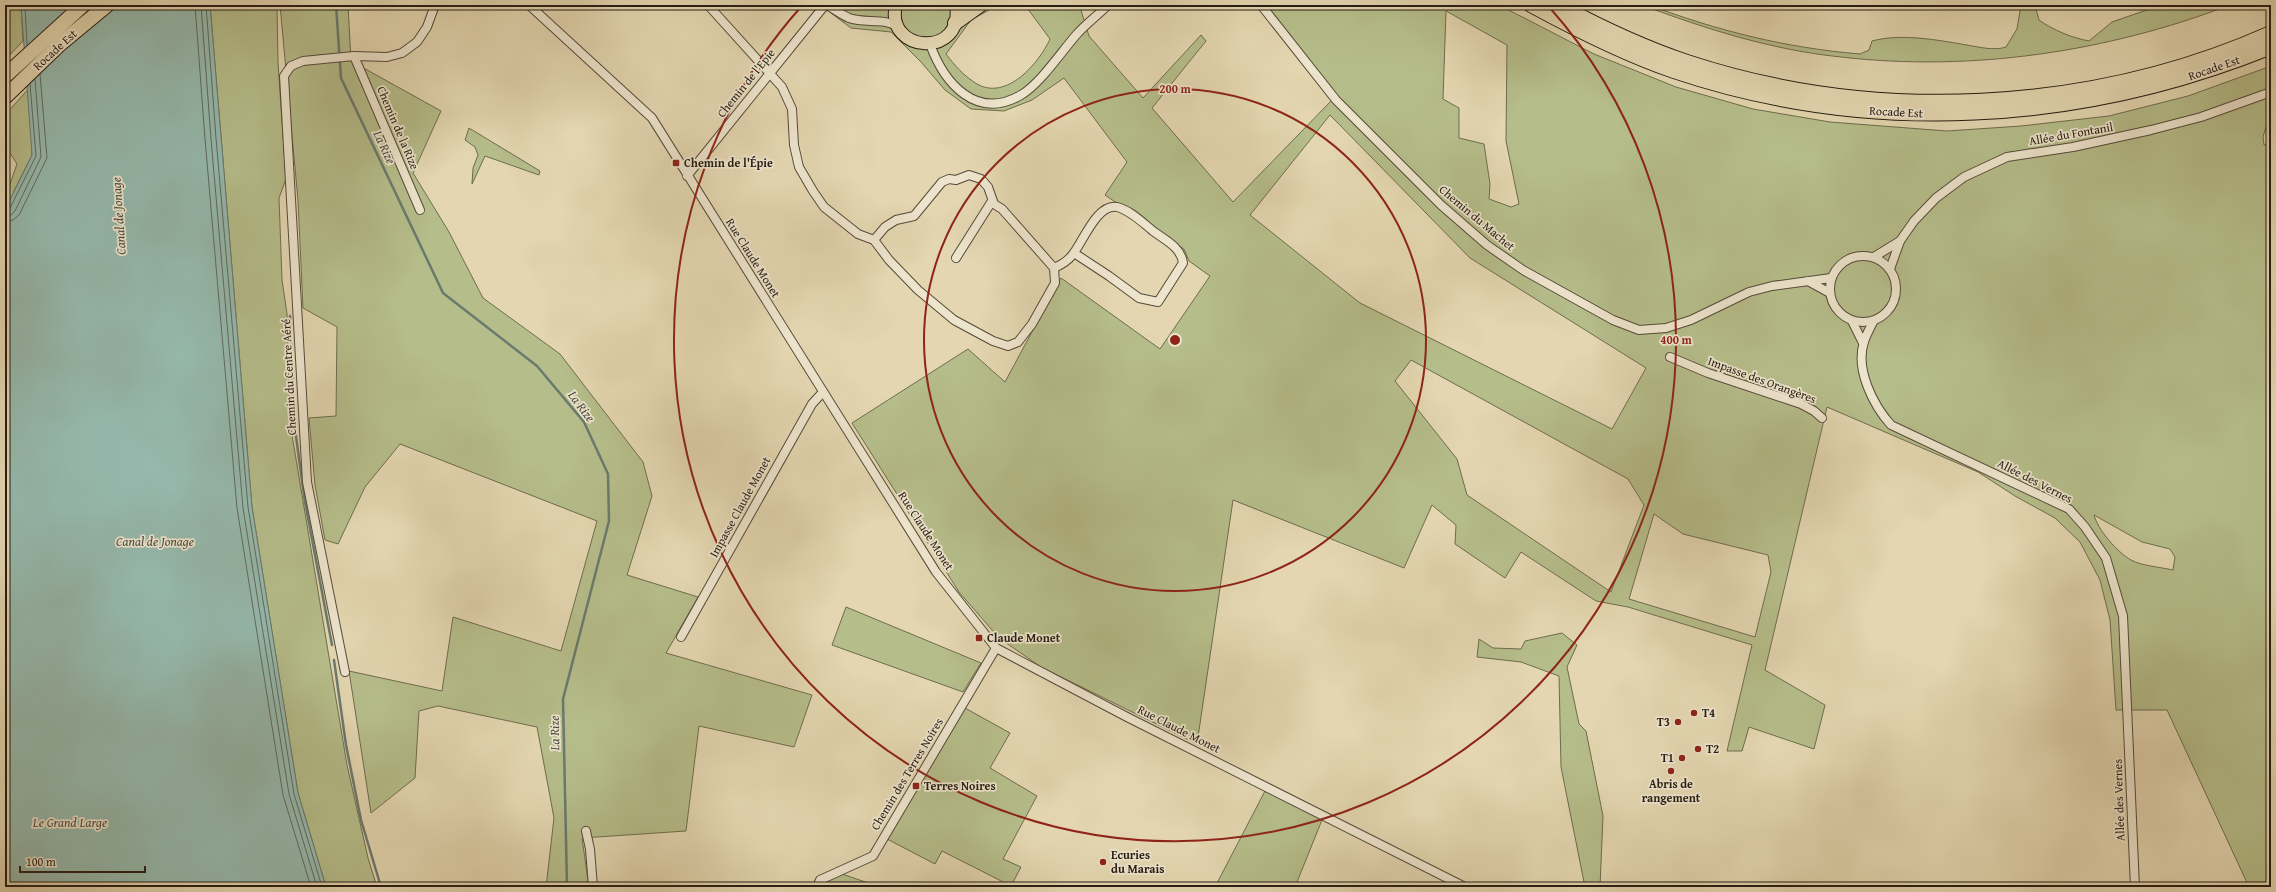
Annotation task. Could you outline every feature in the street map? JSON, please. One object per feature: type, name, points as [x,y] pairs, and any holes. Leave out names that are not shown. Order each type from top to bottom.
[{"type":"highway","name":"Rocade Est","points":[[5,76],[83,5]]},
{"type":"highway","name":"Rocade Est","points":[[5,97],[60,44],[107,5]]},
{"type":"highway","points":[[955,22],[980,5]]},
{"type":"highway","name":"Rocade Est","points":[[1531,5],[1582,33],[1630,54],[1720,85],[1795,102],[1889,112],[1982,113],[2068,105],[2164,84],[2209,71],[2271,47]]},
{"type":"highway","name":"Rocade Est","points":[[1558,5],[1623,38],[1682,60],[1722,72],[1799,89],[1889,100],[1983,100],[2066,92],[2159,72],[2236,47],[2271,33]]},
{"type":"main road","points":[[896,7],[898,27],[912,41],[930,44],[946,37],[955,22],[956,5]]},
{"type":"street","points":[[351,56],[387,57],[402,53],[417,42],[427,27],[435,5]]},
{"type":"street","points":[[708,5],[782,87],[792,109],[794,146],[799,167],[824,206],[858,234],[874,240],[888,260],[918,290],[954,320],[993,341],[1008,346],[1018,342],[1032,324],[1055,283],[1054,268],[1006,213],[992,201],[988,187],[982,179],[969,175],[956,180],[950,179],[942,182],[914,216],[896,220],[886,227],[874,240]]},
{"type":"street","name":"Chemin de l'Epie","points":[[687,176],[826,5],[849,18],[867,22],[878,20],[892,23],[898,27]]},
{"type":"street","points":[[930,44],[944,75],[958,91],[990,103],[1004,102],[1022,95],[1046,71],[1078,33],[1108,5]]},
{"type":"street","name":"Chemin du Machet","points":[[1261,5],[1336,100],[1441,205],[1487,245],[1523,270],[1613,320],[1640,330],[1666,328],[1692,320],[1749,292],[1772,286],[1832,278]]},
{"type":"street","name":"Rue Claude Monet","points":[[533,6],[652,118],[936,572],[996,648],[1127,717],[1465,887]]},
{"type":"street","points":[[878,20],[896,7]]},
{"type":"street","name":"Chemin du Centre Aéré","points":[[345,672],[307,482],[284,76],[292,66],[303,61],[351,56]]},
{"type":"street","name":"Chemin de la Rize","points":[[351,56],[420,210]]},
{"type":"street","name":"Allée du Fontanil","points":[[1890,268],[1900,241],[1914,221],[1936,198],[1964,177],[2007,157],[2073,147],[2151,130],[2201,117],[2271,92]]},
{"type":"street","points":[[956,258],[992,201]]},
{"type":"street","points":[[1054,268],[1064,263],[1074,253],[1082,237],[1106,208],[1117,207],[1128,212],[1179,250],[1183,263],[1158,302],[1139,298],[1074,253]]},
{"type":"street","name":"Allée du Fontanil","points":[[1874,257],[1900,241]]},
{"type":"street","points":[[1863,255],[1874,257],[1890,268],[1895,278],[1897,289],[1895,299],[1890,309],[1883,317],[1873,322],[1852,321],[1837,310],[1830,293],[1832,278],[1844,262],[1853,257],[1863,255]]},
{"type":"street","points":[[1808,281],[1830,293]]},
{"type":"street","name":"Allée des Vernes","points":[[1852,321],[1863,343]]},
{"type":"street","name":"Allée des Vernes","points":[[1873,322],[1863,343],[1863,371],[1877,407],[1891,425],[2069,509],[2106,558],[2123,616],[2135,887]]},
{"type":"street","name":"Impasse des Orangères","points":[[1670,357],[1708,373],[1801,404],[1814,411],[1822,418]]},
{"type":"street","name":"Impasse Claude Monet","points":[[681,637],[812,404],[823,392]]},
{"type":"street","name":"Chemin des Terres Noires","points":[[817,887],[820,880],[873,856],[996,648]]},
{"type":"street","points":[[586,831],[590,849],[593,887]]},
{"type":"green space","points":[[5,5],[21,5],[23,41],[5,60]]},
{"type":"green space","points":[[210,5],[277,5],[278,63],[286,179],[279,198],[282,280],[287,314],[290,423],[347,765],[368,858],[377,887],[326,887],[298,793],[252,507]]},
{"type":"green space","points":[[280,5],[348,5],[351,61],[441,111],[413,173],[449,232],[483,298],[560,354],[643,462],[652,496],[627,575],[698,597],[666,653],[812,695],[794,747],[699,726],[686,831],[582,838],[589,887],[546,887],[554,818],[537,727],[438,706],[419,711],[415,778],[371,813],[349,671],[442,691],[453,617],[561,651],[597,521],[400,444],[365,487],[338,544],[325,540],[315,485],[309,418],[336,416],[337,327],[303,308],[298,200]]},
{"type":"green space","points":[[826,5],[998,5],[971,20],[946,54],[956,67],[968,78],[977,84],[988,88],[1000,88],[1021,77],[1038,59],[1050,39],[1025,5],[1080,7],[1089,36],[1143,98],[1201,35],[1206,41],[1152,108],[1233,202],[1332,100],[1256,5],[1499,5],[1594,54],[1676,87],[1753,109],[1830,122],[1947,131],[2021,126],[2109,116],[2188,96],[2271,66],[2271,110],[2263,137],[2264,145],[2271,143],[2271,887],[2249,887],[2167,710],[2116,710],[2110,620],[2100,580],[2080,542],[2055,518],[2015,496],[1978,472],[1827,407],[1765,670],[1825,705],[1814,749],[1749,727],[1742,751],[1727,751],[1752,645],[1628,607],[1596,601],[1521,552],[1505,578],[1455,544],[1456,525],[1432,505],[1404,568],[1233,500],[1197,744],[1041,667],[999,638],[959,592],[852,423],[968,349],[1005,382],[1061,278],[1160,349],[1210,276],[1189,261],[1184,249],[1105,195],[1127,162],[1064,78],[1032,100],[1004,111],[971,109],[945,90],[921,62],[891,32],[851,28],[827,10]],"holes":[[[1446,11],[1507,45],[1506,141],[1519,204],[1511,207],[1489,199],[1490,184],[1484,144],[1459,138],[1459,108],[1443,99]],[[1330,115],[1470,258],[1646,368],[1612,429],[1360,303],[1250,215]],[[1411,360],[1628,479],[1644,505],[1611,592],[1467,495],[1457,459],[1395,381]],[[1654,514],[1683,534],[1768,555],[1771,572],[1755,637],[1629,599]],[[2094,515],[2142,542],[2170,549],[2175,557],[2173,570],[2146,565],[2131,560],[2114,546],[2100,527]]]},
{"type":"green space","points":[[1642,5],[1649,5],[1701,23],[1779,43],[1860,54],[1869,50],[1872,41],[1907,37],[1931,39],[1986,48],[1997,49],[2006,47],[2017,29],[2021,5],[2035,5],[2039,20],[2044,24],[2069,36],[2089,41],[2112,22],[2161,5],[2230,5],[2136,35],[2087,46],[1989,60],[1940,62],[1890,61],[1815,54],[1765,44],[1715,30]]},
{"type":"green space","points":[[32,85],[32,155],[14,191],[5,224],[5,198],[17,164],[10,153],[5,153],[5,115]]},
{"type":"green space","points":[[469,128],[540,171],[539,175],[485,156],[472,184],[473,168],[478,155],[475,147],[465,140]]},
{"type":"green space","points":[[846,607],[981,663],[963,692],[832,645]]},
{"type":"green space","points":[[1562,633],[1577,645],[1567,667],[1579,724],[1586,731],[1603,816],[1600,887],[1585,887],[1561,767],[1559,676],[1521,662],[1477,657],[1479,639],[1493,648],[1521,649],[1525,641]]},
{"type":"green space","points":[[965,708],[1010,733],[990,768],[1037,796],[1003,859],[1021,867],[1011,886],[942,851],[935,864],[887,839]]},
{"type":"green space","points":[[1265,791],[1322,820],[1295,887],[1215,887]]},
{"type":"green space","points":[[842,874],[880,887],[820,887],[829,879]]},
{"type":"water","name":"Canal de Jonage","points":[[21,5],[210,5],[252,507],[298,793],[326,887],[5,887],[5,210],[32,155]]},
{"type":"waterway","name":"La Rize","points":[[336,5],[341,78],[443,293],[537,366],[584,422],[608,474],[609,521],[563,699],[567,887]]},
{"type":"waterway","points":[[290,316],[294,422],[305,502],[332,645]]},
{"type":"waterway","points":[[334,660],[346,745],[361,820],[381,887]]},
{"type":"place","name":"Chemin de l'Épie","points":[[676,163]]},
{"type":"place","name":"Claude Monet","points":[[979,638]]},
{"type":"place","name":"T4","points":[[1694,713]]},
{"type":"place","name":"T3","points":[[1678,722]]},
{"type":"place","name":"T2","points":[[1698,749]]},
{"type":"place","name":"T1","points":[[1682,758]]},
{"type":"place","name":"Abris de rangement","points":[[1671,771]]},
{"type":"place","name":"Terres Noires","points":[[916,786]]},
{"type":"place","name":"Ecuries du Marais","points":[[1103,862]]},
{"type":"water label","name":"Le Grand Large","points":[[70,822]]}]
